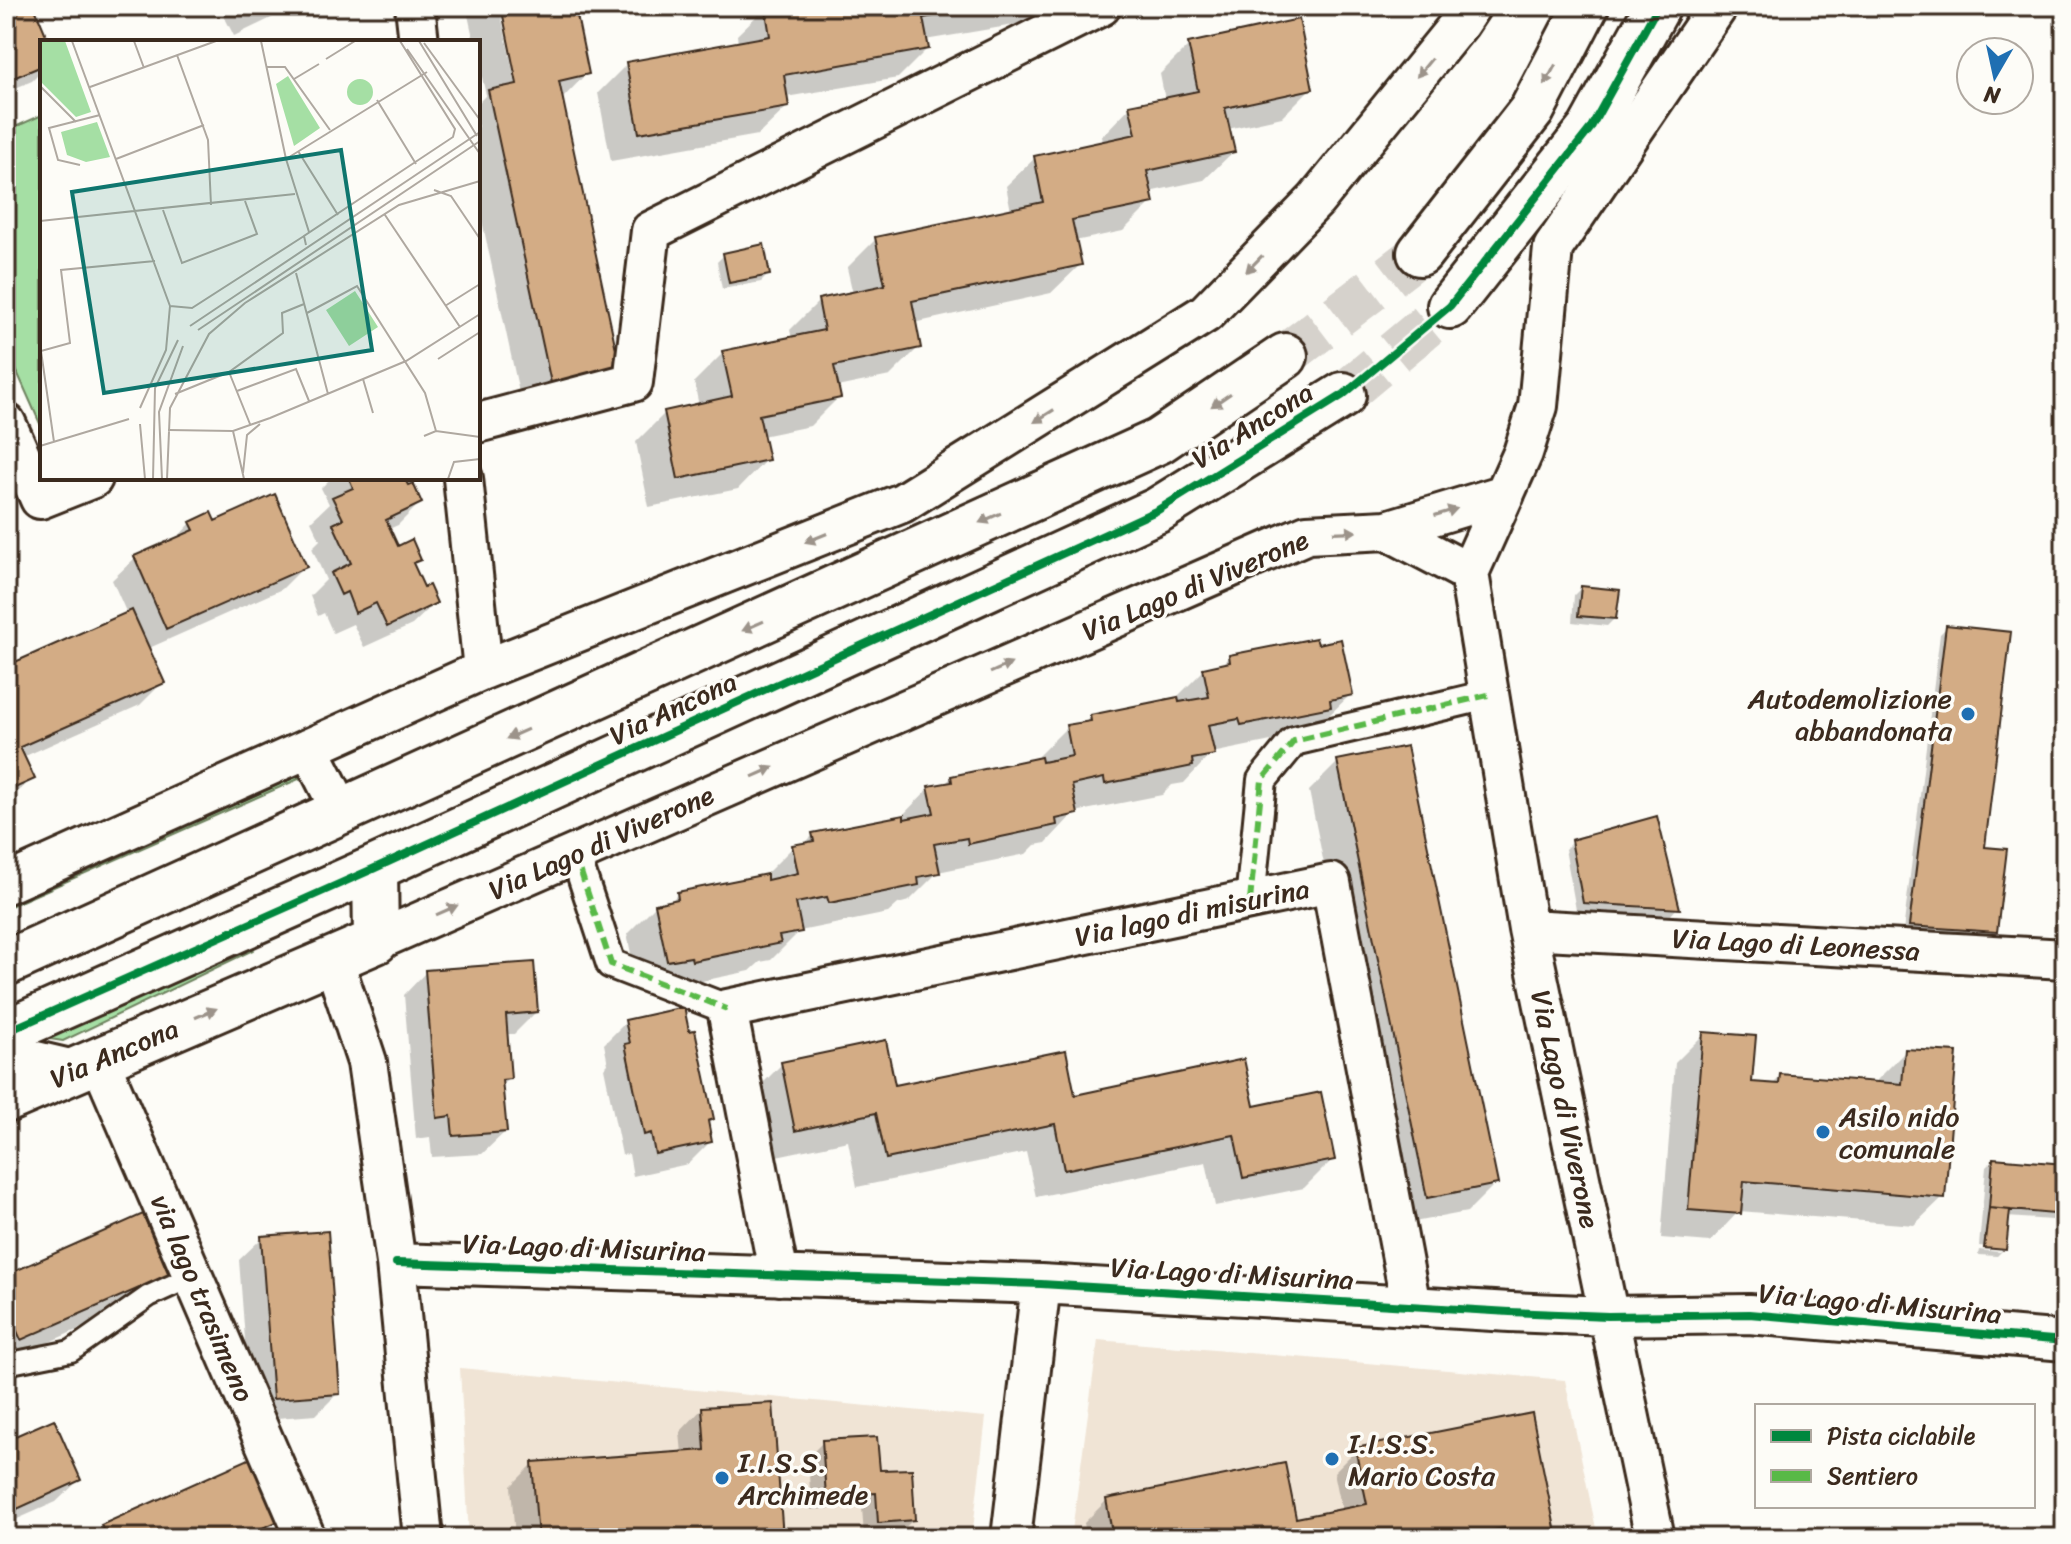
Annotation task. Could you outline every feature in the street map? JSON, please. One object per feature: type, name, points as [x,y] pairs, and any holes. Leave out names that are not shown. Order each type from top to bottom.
[{"type":"street","points":[[415,6],[419,40]]},
{"type":"street","points":[[480,422],[633,382],[651,231],[1101,6]]},
{"type":"street","points":[[6,884],[483,670],[902,503],[1206,313],[1316,200],[1471,6]]},
{"type":"street","points":[[1420,253],[1532,110],[1586,6]]},
{"type":"street","points":[[1450,306],[1590,129],[1658,6]]},
{"type":"street","points":[[1387,530],[1469,573],[1523,453],[1538,406],[1553,248],[1718,6]]},
{"type":"street","name":"Via Ancona","points":[[6,963],[1159,441],[1285,356]]},
{"type":"street","name":"Via Ancona","points":[[6,1032],[375,868],[1158,510],[1343,395]]},
{"type":"street","points":[[6,423],[40,499],[88,480]]},
{"type":"street","points":[[463,480],[483,670]]},
{"type":"street","name":"Via Lago di Viverone","points":[[376,941],[1307,534],[1387,530],[1505,494]]},
{"type":"street","name":"Via Lago di Viverone","points":[[1469,573],[1528,929],[1655,1538]]},
{"type":"street","points":[[1250,901],[1262,780],[1294,741],[1488,695]]},
{"type":"street","points":[[309,748],[342,813]]},
{"type":"street","points":[[575,854],[611,964],[727,1009],[779,1276]]},
{"type":"street","points":[[375,868],[376,941]]},
{"type":"street","name":"Via lago di misurina","points":[[727,1009],[1331,883],[1411,1306]]},
{"type":"street","name":"Via Lago di Leonessa","points":[[1528,929],[2065,959]]},
{"type":"street","name":"Via Ancona","points":[[6,1100],[376,941]]},
{"type":"street","points":[[333,959],[367,1062],[396,1263],[423,1538]]},
{"type":"street","points":[[6,1054],[87,1064]]},
{"type":"street","name":"via lago trasimeno","points":[[87,1064],[193,1276],[306,1538]]},
{"type":"street","name":"Via Lago di Misurina","points":[[396,1263],[1041,1284],[1608,1316],[1749,1314],[2065,1341]]},
{"type":"street","points":[[1011,1538],[1041,1284]]},
{"type":"lane","points":[[6,1364],[71,1351],[149,1296],[193,1276]]},
{"type":"shaded area","name":"I.I.S.S. Mario Costa","points":[[1098,1340],[1565,1380],[1598,1538],[1071,1538]]},
{"type":"shaded area","name":"I.I.S.S. Archimede","points":[[460,1368],[986,1417],[972,1538],[469,1538]]},
{"type":"green space","points":[[40,116],[40,424],[6,347],[6,131]]},
{"type":"green space","points":[[310,774],[6,908],[6,898],[273,783]]},
{"type":"green space","points":[[278,918],[253,950],[63,1041],[22,1035],[96,999],[111,1010],[172,981]]},
{"type":"building","points":[[6,6],[34,6],[48,40],[40,40],[40,67],[6,81]]},
{"type":"building","points":[[252,6],[275,6],[256,15]]},
{"type":"building","points":[[501,6],[575,6],[589,74],[559,81],[620,368],[551,383],[488,90],[517,84]]},
{"type":"building","points":[[765,6],[990,6],[923,18],[929,49],[784,75],[789,107],[639,133],[626,62],[770,36]]},
{"type":"building","points":[[1299,19],[1313,89],[1225,108],[1235,152],[1147,171],[1154,203],[1072,220],[1082,265],[912,301],[921,348],[834,366],[841,398],[759,415],[769,460],[678,479],[664,411],[732,396],[722,351],[824,330],[818,299],[885,285],[875,237],[1043,202],[1034,156],[1136,134],[1129,105],[1198,91],[1188,43]]},
{"type":"building","points":[[764,244],[770,275],[729,283],[723,253]]},
{"type":"building","points":[[350,480],[405,480],[408,485],[413,483],[422,503],[386,520],[398,546],[412,539],[421,560],[413,563],[424,587],[429,585],[437,603],[387,627],[376,603],[355,613],[347,592],[341,595],[331,573],[351,563],[333,524],[343,519],[332,497],[353,488]]},
{"type":"building","points":[[275,494],[307,567],[166,629],[134,556],[194,530],[190,522],[211,512],[215,521]]},
{"type":"building","points":[[1581,586],[1620,590],[1616,619],[1578,616]]},
{"type":"building","points":[[132,610],[165,683],[20,747],[35,779],[6,792],[6,666]]},
{"type":"building","name":"Autodemolizione abbandonata","points":[[1946,625],[2011,632],[1985,847],[2007,849],[1997,932],[1909,926]]},
{"type":"building","points":[[1316,638],[1318,644],[1341,639],[1353,695],[1330,700],[1331,707],[1241,725],[1239,719],[1208,725],[1215,755],[1192,759],[1193,766],[1105,784],[1104,778],[1072,785],[1078,814],[1056,819],[1057,825],[968,844],[967,838],[934,844],[940,873],[918,877],[919,885],[829,903],[827,897],[796,903],[802,932],[779,936],[781,943],[692,961],[691,957],[667,961],[655,904],[678,899],[677,892],[767,874],[767,880],[798,873],[792,845],[814,841],[812,833],[904,815],[904,819],[934,813],[928,786],[952,782],[951,776],[1041,757],[1042,762],[1072,756],[1066,725],[1091,721],[1090,715],[1178,697],[1179,702],[1209,697],[1203,668],[1230,662],[1229,655]]},
{"type":"building","points":[[1407,746],[1498,1184],[1427,1198],[1337,760]]},
{"type":"building","points":[[1657,816],[1680,909],[1583,903],[1571,840]]},
{"type":"building","points":[[534,962],[538,1012],[506,1015],[511,1079],[502,1080],[507,1132],[453,1136],[451,1116],[437,1118],[425,970]]},
{"type":"building","points":[[684,1007],[689,1031],[695,1030],[714,1119],[708,1121],[712,1142],[655,1154],[651,1133],[644,1135],[625,1044],[630,1043],[625,1020]]},
{"type":"building","name":"Asilo nido comunale","points":[[1703,1032],[1756,1036],[1752,1082],[1779,1084],[1780,1074],[1902,1084],[1905,1049],[1957,1052],[1945,1198],[1744,1181],[1741,1214],[1688,1210]]},
{"type":"building","points":[[886,1040],[895,1085],[1066,1050],[1075,1095],[1244,1059],[1254,1106],[1321,1092],[1335,1160],[1243,1178],[1234,1135],[1064,1170],[1055,1124],[886,1159],[876,1113],[795,1131],[781,1062]]},
{"type":"building","points":[[1993,1158],[2065,1164],[2065,1215],[1989,1208]]},
{"type":"building","points":[[1989,1208],[2010,1210],[2006,1250],[1984,1248]]},
{"type":"building","points":[[143,1214],[169,1275],[21,1340],[6,1307],[6,1275]]},
{"type":"building","points":[[328,1231],[340,1394],[273,1399],[261,1236]]},
{"type":"building","points":[[773,1403],[783,1538],[538,1538],[532,1462],[705,1450],[702,1407]]},
{"type":"building","points":[[1532,1413],[1557,1538],[1506,1538],[1504,1528],[1453,1538],[1113,1538],[1106,1499],[1285,1463],[1296,1518],[1367,1504],[1355,1448]]},
{"type":"building","points":[[54,1419],[81,1480],[6,1514],[6,1440]]},
{"type":"building","points":[[877,1437],[880,1470],[912,1469],[915,1520],[878,1523],[876,1493],[826,1496],[822,1440]]},
{"type":"building","points":[[251,1458],[279,1521],[239,1538],[107,1538],[101,1525]]},
{"type":"tunnel","points":[[1285,356],[1420,253]]},
{"type":"tunnel","points":[[1343,395],[1450,306]]},
{"type":"marked path","points":[[1250,901],[1262,780],[1294,741],[1488,695]]},
{"type":"marked path","points":[[575,854],[611,964],[727,1009]]},
{"type":"cycle path","points":[[6,1032],[375,868],[1158,510],[1343,395],[1450,306],[1590,129],[1658,6]]},
{"type":"cycle path","points":[[396,1263],[1041,1284],[1608,1316],[1749,1314],[2065,1341]]},
{"type":"place","name":"Autodemolizione abbandonata","points":[[1968,714]]},
{"type":"place","name":"Asilo nido comunale","points":[[1823,1132]]},
{"type":"place","name":"I.I.S.S. Mario Costa","points":[[1332,1459]]},
{"type":"place","name":"I.I.S.S. Archimede","points":[[722,1478]]}]
